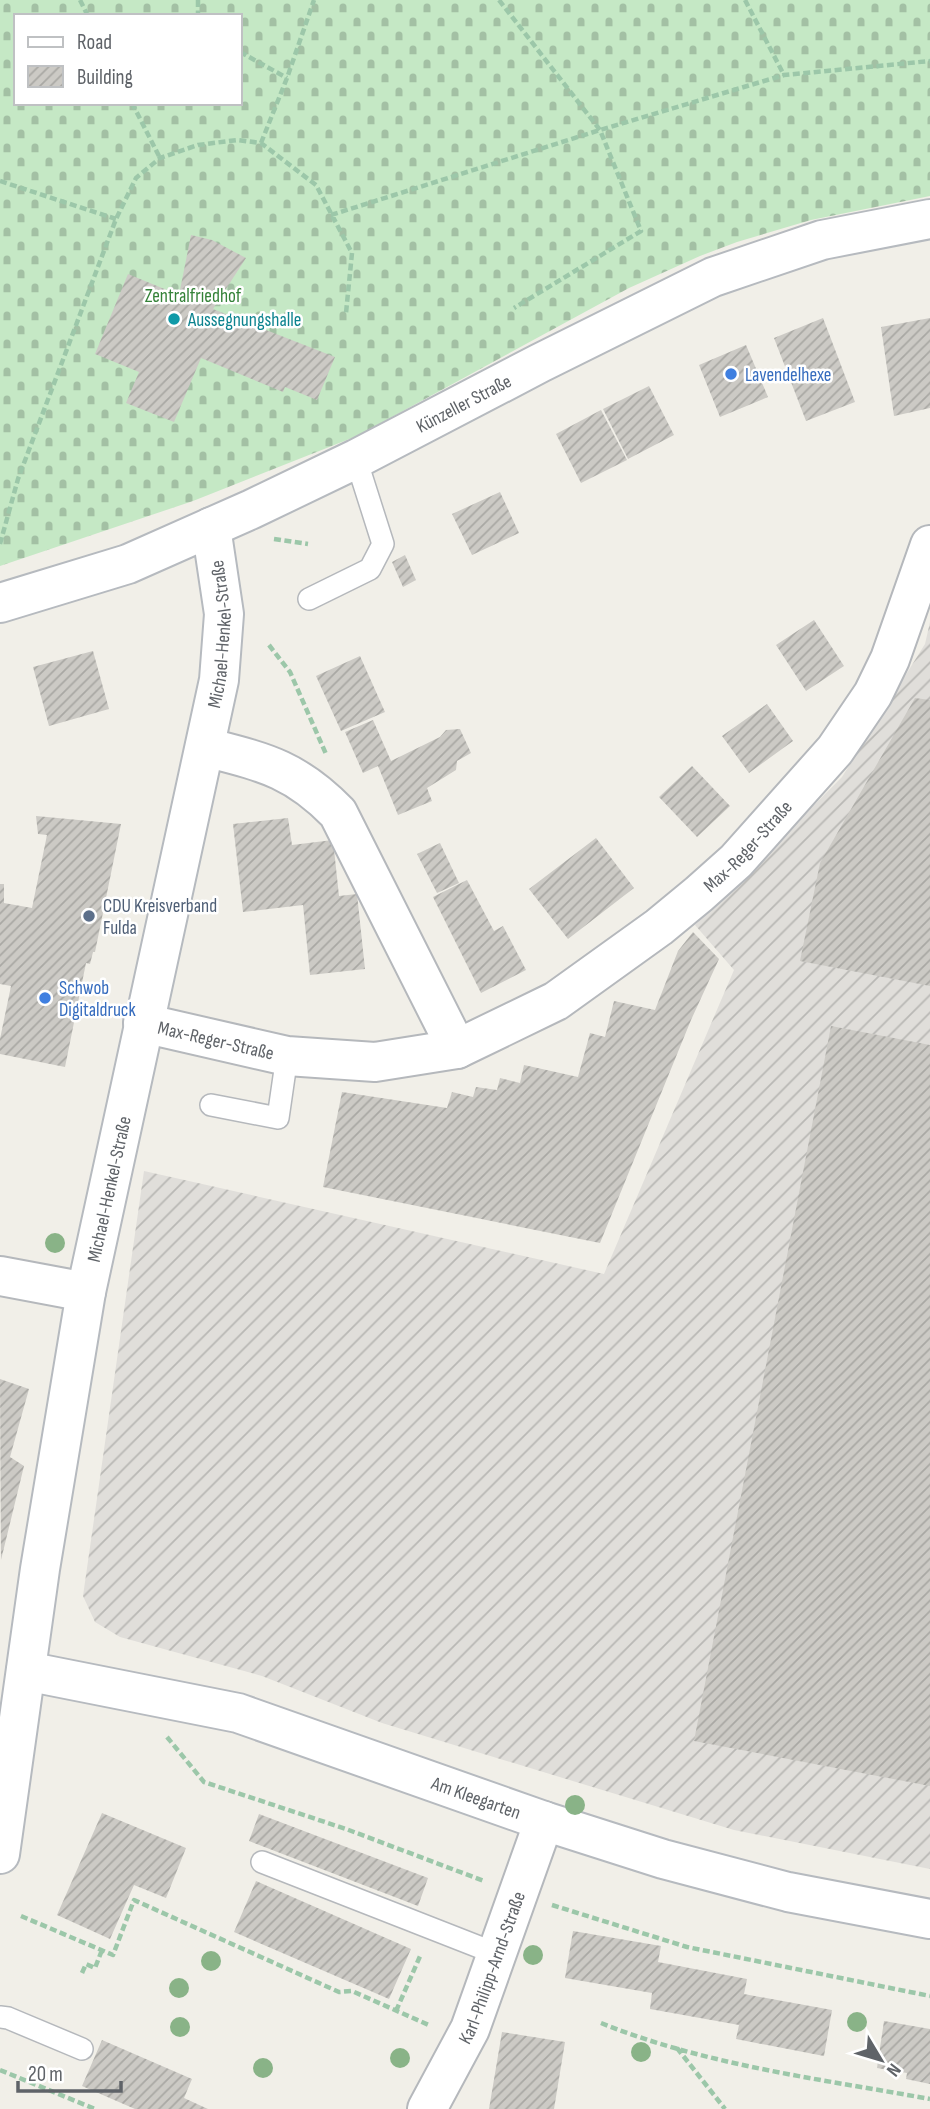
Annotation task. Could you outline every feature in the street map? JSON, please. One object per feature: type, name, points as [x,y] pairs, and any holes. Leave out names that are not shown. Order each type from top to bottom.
[{"type":"street","name":"Künzeller Straße","points":[[0,603],[128,564],[211,527],[356,460],[540,363],[713,278],[822,240],[930,219]]},
{"type":"street","name":"Michael-Henkel-Straße","points":[[0,1854],[38,1577],[86,1292],[219,680],[224,614],[211,527]]},
{"type":"street","name":"Max-Reger-Straße","points":[[143,1023],[287,1056],[375,1062],[457,1049],[556,1001],[659,927],[736,861],[835,750],[873,694],[890,659],[930,545]]},
{"type":"street","points":[[205,747],[268,763],[291,774],[316,791],[338,813],[457,1049]]},
{"type":"street","points":[[0,1276],[86,1292]]},
{"type":"street","name":"Am Kleegarten","points":[[26,1671],[238,1713],[544,1821],[663,1859],[788,1892],[930,1919]]},
{"type":"street","name":"Karl-Philipp-Arnd-Straße","points":[[427,2109],[470,2029],[544,1821]]},
{"type":"lane","points":[[309,599],[370,569],[383,544],[356,460]]},
{"type":"lane","points":[[211,1105],[278,1118],[287,1056]]},
{"type":"lane","points":[[262,1862],[497,1954]]},
{"type":"lane","points":[[0,2017],[82,2049]]},
{"type":"path","points":[[261,143],[314,0]]},
{"type":"path","points":[[499,0],[600,130],[641,232],[514,308]]},
{"type":"path","points":[[745,0],[784,75]]},
{"type":"path","points":[[242,53],[287,78]]},
{"type":"path","points":[[331,215],[784,75],[930,61]]},
{"type":"path","points":[[133,105],[160,158]]},
{"type":"path","points":[[0,544],[18,479],[116,219],[136,178],[160,158],[198,145],[237,140],[261,143],[316,186],[352,253],[345,313]]},
{"type":"path","points":[[0,181],[116,219]]},
{"type":"path","points":[[269,645],[290,672],[331,765]]},
{"type":"path","points":[[204,1782],[346,1829],[488,1882]]},
{"type":"path","points":[[21,1916],[113,1955],[134,1900],[339,1992],[352,1991],[440,2030]]},
{"type":"path","points":[[551,1905],[687,1947],[930,1996]]},
{"type":"path","points":[[82,1973],[86,1964],[95,1968],[102,1950]]},
{"type":"path","points":[[396,2011],[421,1952]]},
{"type":"path","points":[[601,2023],[627,2033],[764,2069],[930,2099]]},
{"type":"path","points":[[677,2047],[725,2109]]},
{"type":"path","points":[[0,2070],[95,2109]]},
{"type":"shaded area","points":[[930,622],[930,1869],[734,1830],[382,1723],[262,1676],[120,1637],[95,1622],[83,1596],[144,1171],[604,1274],[734,970],[695,925],[842,777],[925,644]]},
{"type":"green space","name":"Zentralfriedhof","points":[[0,0],[930,0],[930,196],[811,220],[700,256],[629,288],[357,436],[193,501],[0,566]]},
{"type":"building","name":"Aussegnungshalle","points":[[191,235],[212,240],[246,258],[213,309],[335,357],[317,400],[285,387],[283,392],[201,358],[174,422],[126,403],[139,372],[95,354],[128,274],[179,295]]},
{"type":"building","points":[[823,318],[855,402],[806,421],[774,338]]},
{"type":"building","points":[[930,318],[930,408],[894,416],[881,327]]},
{"type":"building","points":[[746,345],[768,397],[720,417],[699,365]]},
{"type":"building","points":[[649,386],[674,435],[628,459],[603,409]]},
{"type":"building","points":[[601,410],[627,460],[581,483],[556,434]]},
{"type":"building","points":[[500,492],[519,533],[472,555],[452,514]]},
{"type":"building","points":[[405,555],[416,580],[403,587],[392,562]]},
{"type":"building","points":[[814,620],[844,666],[806,691],[776,645]]},
{"type":"building","points":[[93,651],[109,709],[49,726],[33,667]]},
{"type":"building","points":[[360,656],[385,712],[341,731],[316,676]]},
{"type":"building","points":[[915,698],[930,700],[930,986],[800,961],[820,863]]},
{"type":"building","points":[[767,704],[793,741],[749,773],[722,736]]},
{"type":"building","points":[[373,720],[391,761],[440,737],[446,730],[460,729],[471,753],[457,761],[456,770],[427,788],[432,801],[398,815],[378,766],[363,773],[345,732]]},
{"type":"building","points":[[692,766],[730,806],[697,837],[659,797]]},
{"type":"building","points":[[36,816],[121,824],[95,952],[90,964],[86,963],[65,1067],[0,1054],[0,1039],[11,986],[0,984],[0,884],[4,884],[4,903],[32,908],[47,835],[38,834]]},
{"type":"building","points":[[288,818],[292,845],[333,840],[339,896],[357,894],[365,969],[310,975],[303,905],[243,912],[233,824]]},
{"type":"building","points":[[596,838],[634,888],[568,939],[529,889]]},
{"type":"building","points":[[440,843],[459,883],[437,893],[417,854]]},
{"type":"building","points":[[467,880],[494,931],[503,926],[526,970],[481,993],[433,897]]},
{"type":"building","points":[[693,932],[719,959],[691,1020],[600,1243],[323,1187],[342,1092],[447,1108],[452,1092],[473,1097],[476,1087],[497,1090],[500,1078],[520,1083],[524,1065],[578,1077],[590,1033],[605,1037],[614,1001],[655,1010],[678,951]]},
{"type":"building","points":[[831,1026],[930,1045],[930,1786],[694,1741]]},
{"type":"building","points":[[0,1379],[29,1389],[10,1457],[24,1466],[1,1560]]},
{"type":"building","points":[[102,1813],[186,1848],[166,1898],[134,1885],[110,1939],[57,1915]]},
{"type":"building","points":[[259,1814],[428,1878],[418,1906],[249,1841]]},
{"type":"building","points":[[256,1881],[411,1949],[389,1999],[234,1932]]},
{"type":"building","points":[[573,1931],[661,1946],[658,1962],[747,1979],[744,1994],[832,2010],[824,2056],[736,2039],[739,2025],[650,2009],[652,1993],[565,1978]]},
{"type":"building","points":[[884,2021],[930,2029],[930,2084],[906,2079],[907,2073],[877,2068]]},
{"type":"building","points":[[502,2032],[565,2042],[554,2109],[489,2109]]},
{"type":"building","points":[[102,2040],[192,2079],[184,2098],[208,2109],[135,2109],[82,2086]]},
{"type":"place","name":"Aussegnungshalle","points":[[174,319]]},
{"type":"place","name":"Lavendelhexe","points":[[731,374]]},
{"type":"place","name":"CDU Kreisverband Fulda","points":[[89,916]]},
{"type":"place","name":"Schwob Digitaldruck","points":[[45,998]]}]
